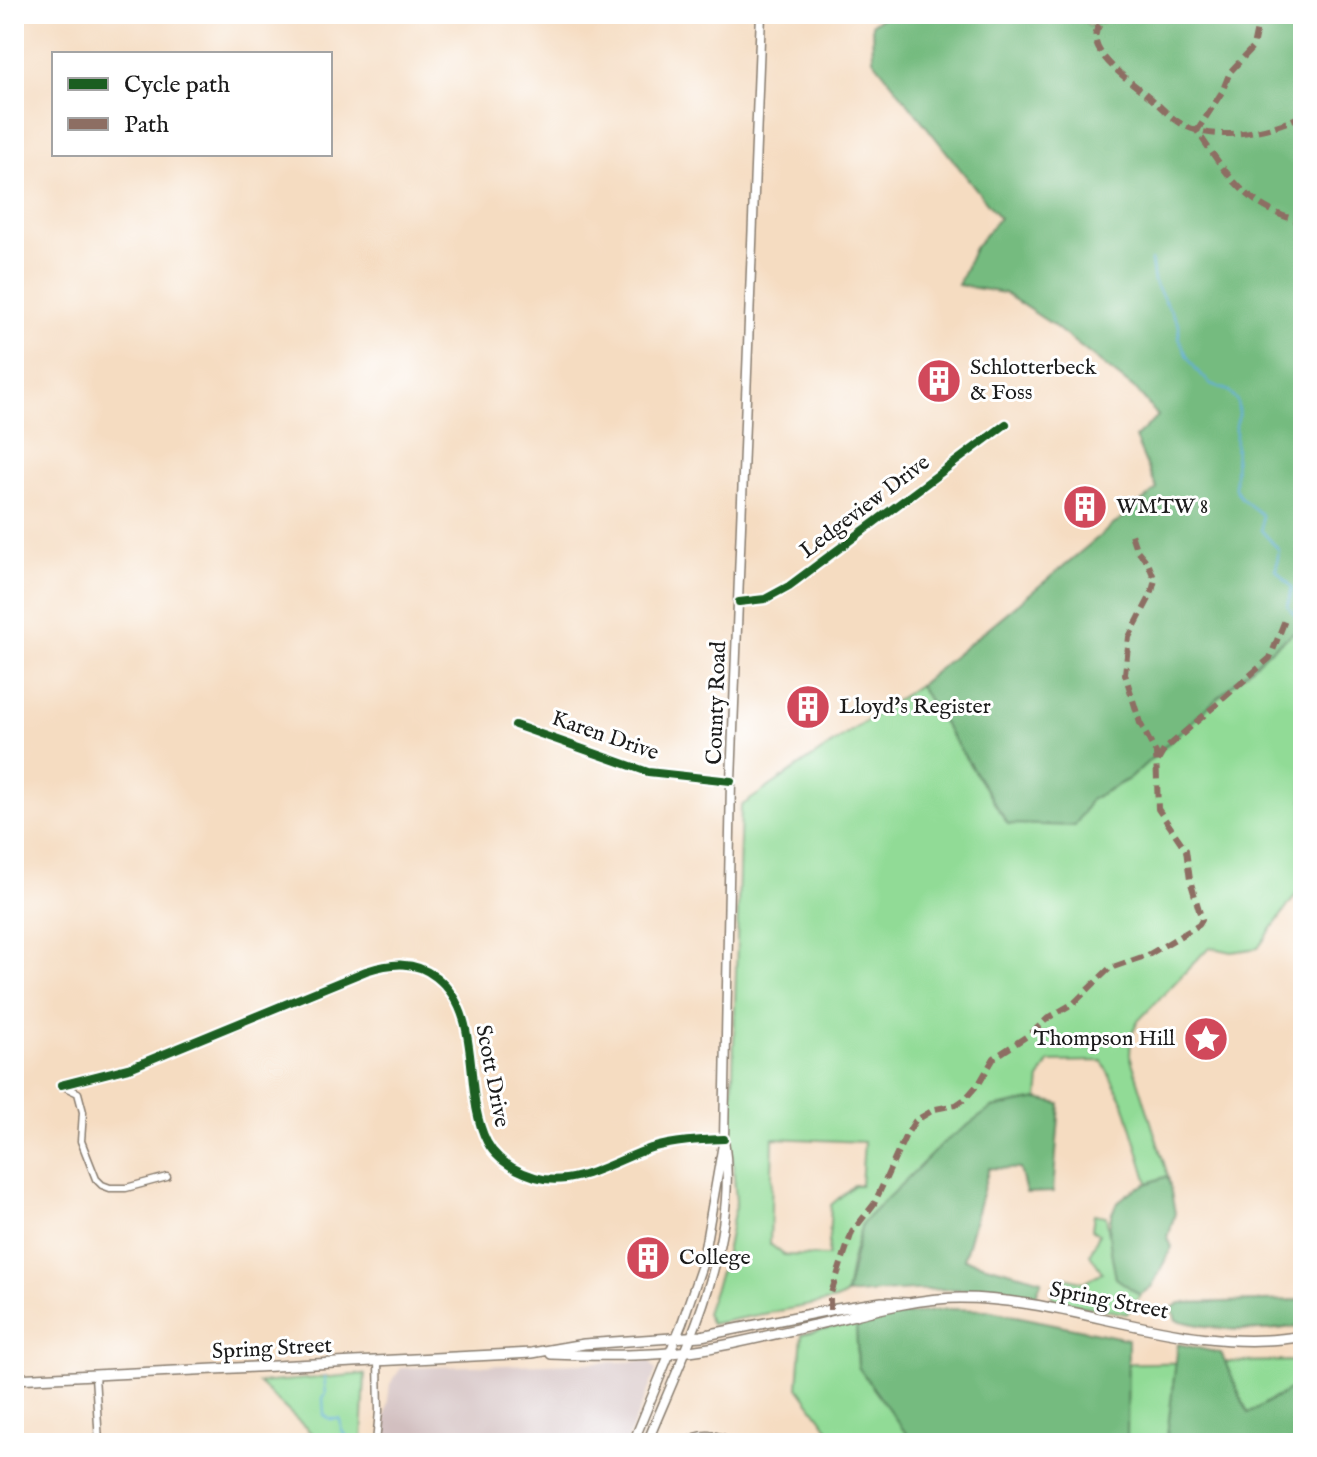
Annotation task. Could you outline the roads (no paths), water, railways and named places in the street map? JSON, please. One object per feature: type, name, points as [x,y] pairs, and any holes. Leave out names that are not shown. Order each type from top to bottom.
[{"type":"main road","name":"County Road","points":[[633,1443],[702,1265],[724,1139],[731,781],[761,14]]},
{"type":"main road","name":"County Road","points":[[647,1443],[690,1337],[716,1260],[725,1216],[728,1164],[724,1139]]},
{"type":"main road","name":"Spring Street","points":[[532,1353],[585,1356],[685,1350],[909,1303],[957,1298],[1008,1301],[1222,1340],[1303,1336]]},
{"type":"main road","name":"Spring Street","points":[[14,1379],[532,1353],[584,1344],[690,1337],[830,1310],[882,1302],[909,1303]]},
{"type":"street","name":"Ledgeview Drive","points":[[739,602],[765,599],[789,586],[1006,424]]},
{"type":"street","name":"Karen Drive","points":[[515,725],[648,772],[731,781]]},
{"type":"street","name":"Scott Drive","points":[[167,1177],[126,1188],[102,1185],[96,1179],[81,1141],[83,1112],[78,1093],[61,1085],[132,1067],[388,964],[411,965],[428,971],[446,985],[459,1005],[467,1036],[480,1125],[497,1156],[515,1170],[539,1179],[563,1180],[652,1148],[678,1142],[724,1139]]},
{"type":"street","points":[[376,1443],[378,1362]]},
{"type":"street","points":[[95,1375],[99,1443]]},
{"type":"street","points":[[684,1443],[704,1434],[721,1436],[738,1443]]},
{"type":"waterway","points":[[1151,260],[1154,282],[1179,325],[1179,338],[1187,356],[1211,384],[1229,391],[1237,401],[1235,488],[1241,498],[1262,515],[1261,530],[1279,550],[1276,570],[1292,587],[1288,607],[1303,624]]},
{"type":"waterway","points":[[324,1377],[324,1415],[330,1419],[340,1419],[342,1431],[347,1436],[345,1443]]},
{"type":"place","name":"Schlotterbeck & Foss","points":[[939,381]]},
{"type":"place","name":"WMTW 8","points":[[1085,507]]},
{"type":"place","name":"Lloyd's Register","points":[[808,707]]},
{"type":"place","name":"Thompson Hill","points":[[1206,1039]]},
{"type":"place","name":"College","points":[[648,1258]]}]
